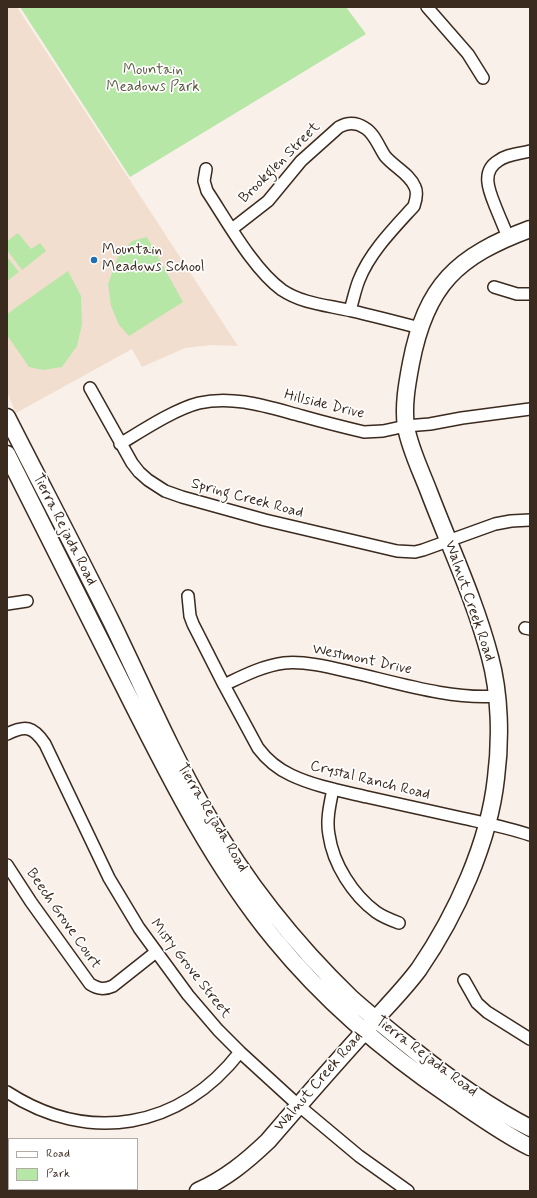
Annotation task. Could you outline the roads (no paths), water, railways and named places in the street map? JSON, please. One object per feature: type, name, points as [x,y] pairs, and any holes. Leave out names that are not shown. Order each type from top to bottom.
[{"type":"main road","name":"Walnut Creek Road","points":[[202,1190],[234,1171],[251,1158],[268,1141],[404,987],[418,969],[446,925],[460,897],[488,823],[496,779],[498,752],[497,696],[491,658],[468,587],[448,542],[411,446],[406,426],[406,393],[413,352],[420,328],[436,292],[447,277],[472,256],[487,247],[530,229]]},
{"type":"main road","name":"Tierra Rejada Road","points":[[7,417],[111,622],[166,738],[207,814],[249,878],[286,927],[330,977],[375,1019],[433,1066],[483,1100],[530,1128]]},
{"type":"main road","name":"Tierra Rejada Road","points":[[7,454],[155,750],[195,825],[234,885],[276,940],[320,989],[364,1031],[424,1079],[475,1114],[530,1146]]},
{"type":"street","points":[[427,7],[468,54],[483,78]]},
{"type":"street","name":"Brookglen Street","points":[[232,229],[268,200],[308,153],[338,127],[344,124],[352,123],[360,125],[368,130],[385,155],[408,177],[415,187],[416,194],[414,206],[375,251],[365,268],[359,280],[350,310]]},
{"type":"street","points":[[508,237],[488,187],[488,173],[496,162],[503,158],[530,151]]},
{"type":"street","points":[[206,168],[204,181],[207,191],[250,257],[268,277],[282,289],[305,301],[350,310],[420,328]]},
{"type":"street","points":[[494,286],[517,294],[530,294]]},
{"type":"street","name":"Spring Creek Road","points":[[90,388],[120,444],[139,472],[148,480],[166,491],[182,497],[265,520],[397,551],[415,552],[448,542],[495,524],[530,520]]},
{"type":"street","name":"Hillside Drive","points":[[120,444],[153,424],[187,407],[221,400],[250,403],[364,432],[383,431],[406,426],[530,409]]},
{"type":"street","points":[[188,596],[190,616],[193,624],[224,685]]},
{"type":"street","points":[[7,604],[27,601]]},
{"type":"street","name":"Westmont Drive","points":[[224,685],[264,668],[284,663],[294,663],[338,669],[451,694],[473,697],[497,696]]},
{"type":"street","name":"Crystal Ranch Road","points":[[224,685],[263,755],[272,764],[290,775],[333,789],[464,819],[511,828],[530,835]]},
{"type":"street","name":"Misty Grove Street","points":[[7,734],[21,728],[31,730],[39,734],[109,878],[132,917],[188,995],[218,1030],[298,1106],[359,1156],[405,1190]]},
{"type":"street","points":[[333,789],[328,819],[328,831],[340,869],[365,903],[382,916],[398,923]]},
{"type":"street","name":"Beech Grove Court","points":[[7,865],[31,902],[90,984],[94,987],[104,989],[113,986],[156,952]]},
{"type":"street","points":[[464,980],[478,1003],[487,1012],[530,1039]]},
{"type":"street","points":[[7,1092],[29,1105],[60,1117],[97,1123],[130,1121],[160,1113],[188,1100],[226,1070],[240,1052]]},
{"type":"place","name":"Mountain Meadows School","points":[[94,260]]},
{"type":"park label","name":"Mountain Meadows Park","points":[[153,80]]}]
